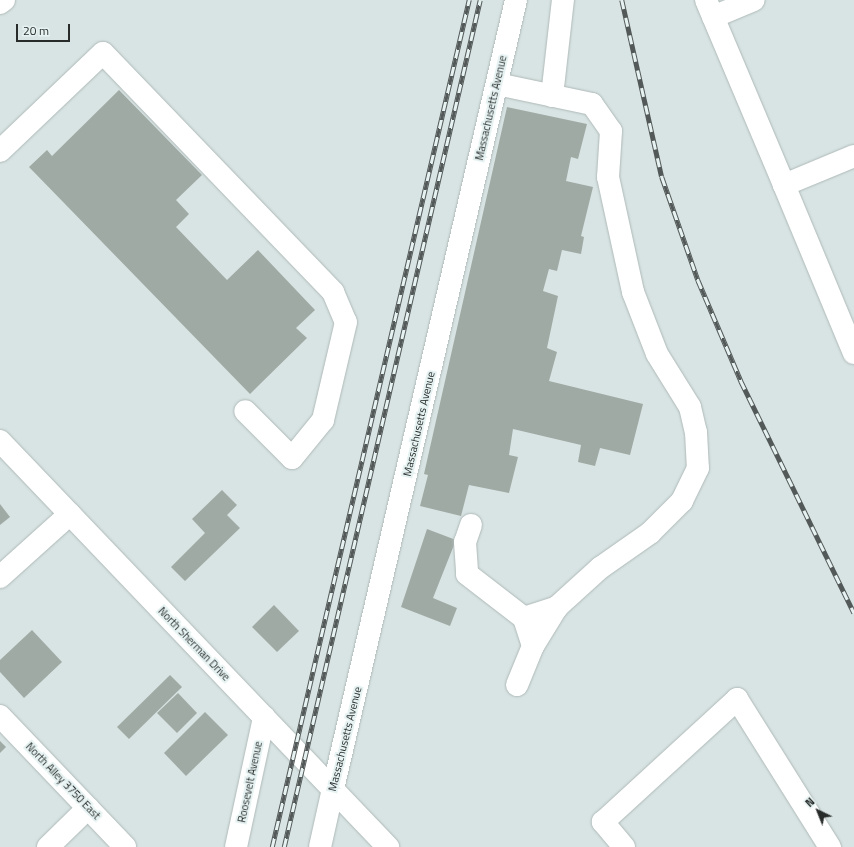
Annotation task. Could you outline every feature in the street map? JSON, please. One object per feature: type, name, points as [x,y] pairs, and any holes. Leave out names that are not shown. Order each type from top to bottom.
[{"type":"main road","points":[[0,3],[4,0]]},
{"type":"main road","name":"Massachusetts Avenue","points":[[320,847],[516,0]]},
{"type":"main road","points":[[552,96],[563,0]]},
{"type":"main road","points":[[754,0],[710,8],[854,353]]},
{"type":"main road","points":[[0,151],[103,53],[333,292],[346,322],[323,420],[292,458],[245,411]]},
{"type":"main road","points":[[497,84],[592,104],[611,131],[608,176],[633,292],[657,354],[690,407],[696,432],[698,468],[682,500],[650,533],[600,568],[557,607],[534,646],[517,685]]},
{"type":"main road","points":[[784,185],[854,156]]},
{"type":"main road","name":"North Sherman Drive","points":[[0,441],[388,847]]},
{"type":"main road","points":[[0,577],[70,514]]},
{"type":"main road","points":[[471,524],[465,542],[467,574],[524,618],[534,646]]},
{"type":"main road","points":[[524,618],[557,607]]},
{"type":"main road","points":[[624,847],[603,822],[737,699],[830,847]]},
{"type":"main road","name":"North Alley 3750 East","points":[[0,716],[125,847]]},
{"type":"main road","name":"Roosevelt Avenue","points":[[236,847],[264,717]]},
{"type":"main road","points":[[48,847],[88,808]]},
{"type":"building","points":[[119,90],[202,175],[176,200],[189,214],[176,227],[227,280],[258,250],[315,310],[296,328],[307,338],[250,394],[29,167],[47,150],[52,156]]},
{"type":"building","points":[[507,107],[587,124],[578,159],[571,157],[566,181],[593,187],[581,236],[584,237],[581,254],[562,250],[557,271],[549,269],[543,291],[558,296],[547,348],[557,352],[549,381],[643,404],[630,455],[600,448],[595,466],[578,462],[581,445],[513,429],[509,455],[518,457],[509,493],[469,485],[461,516],[420,506],[428,475],[424,474]]},
{"type":"building","points":[[222,490],[237,505],[227,515],[240,528],[185,581],[171,567],[205,533],[192,519]]},
{"type":"building","points":[[0,504],[10,517],[0,525]]},
{"type":"building","points":[[427,529],[456,540],[433,598],[457,608],[450,626],[401,607]]},
{"type":"building","points":[[274,605],[299,631],[277,652],[252,627]]},
{"type":"building","points":[[32,630],[62,662],[24,698],[0,672],[0,660]]},
{"type":"building","points":[[170,675],[182,687],[129,739],[117,727]]},
{"type":"building","points":[[178,693],[197,713],[177,733],[157,713]]},
{"type":"building","points":[[205,712],[228,735],[186,776],[164,753]]},
{"type":"building","points":[[0,741],[6,747],[0,753]]},
{"type":"railway","points":[[272,847],[469,0]]},
{"type":"railway","points":[[284,847],[480,0]]},
{"type":"railway","points":[[622,0],[662,177],[698,280],[741,381],[854,613]]}]
